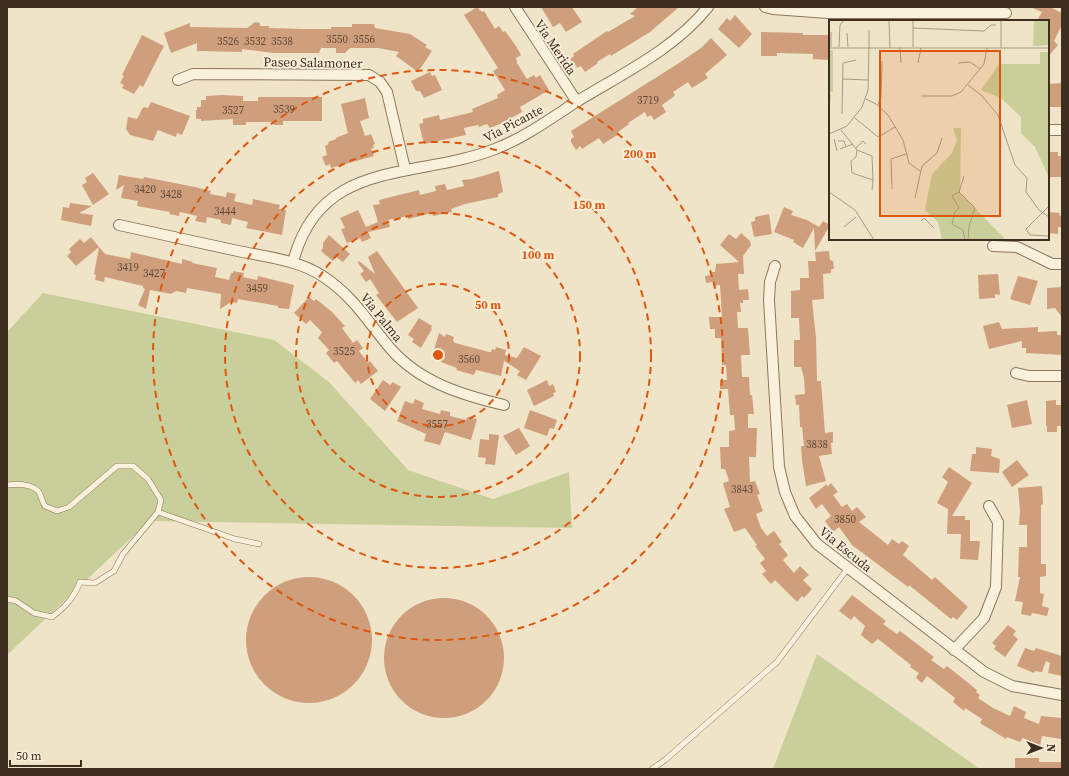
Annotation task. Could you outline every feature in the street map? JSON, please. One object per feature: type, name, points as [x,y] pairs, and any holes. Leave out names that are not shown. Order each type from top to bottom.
[{"type":"street","name":"Via Merida","points":[[515,7],[577,102]]},
{"type":"street","name":"Via Picante","points":[[293,262],[296,248],[305,229],[325,204],[353,185],[404,169],[471,157],[496,149],[522,136],[658,53],[700,16],[708,7]]},
{"type":"street","points":[[765,7],[772,10],[828,13],[1006,12]]},
{"type":"street","name":"Paseo Salamoner","points":[[178,80],[193,74],[369,76],[380,82],[387,92],[404,169]]},
{"type":"street","points":[[1049,130],[1062,130]]},
{"type":"street","name":"Via Palma","points":[[119,225],[293,262],[323,276],[345,293],[360,308],[390,348],[411,369],[434,382],[480,399],[504,405]]},
{"type":"street","points":[[993,246],[1017,247],[1052,264],[1062,264]]},
{"type":"street","name":"Via Escuda","points":[[775,266],[770,282],[769,300],[778,451],[782,480],[790,504],[801,525],[817,544],[984,672],[1012,686],[1062,695]]},
{"type":"street","points":[[1016,373],[1028,376],[1062,376]]},
{"type":"street","points":[[954,650],[984,618],[996,587],[998,522],[989,506]]},
{"type":"lane","points":[[7,484],[29,486],[39,492],[45,506],[56,511],[69,506],[117,466],[133,466],[148,479],[160,500],[158,512],[123,554],[114,571],[95,583],[80,582],[76,594],[66,606],[52,617],[34,614],[16,601],[7,599]]},
{"type":"lane","points":[[158,512],[234,540],[259,544]]},
{"type":"lane","points":[[652,769],[671,755],[777,662],[848,568]]},
{"type":"green space","points":[[43,293],[274,340],[329,382],[408,470],[493,499],[569,472],[572,528],[149,521],[7,655],[7,332]]},
{"type":"green space","points":[[817,654],[980,769],[773,769]]},
{"type":"building","points":[[477,7],[482,12],[484,11],[495,29],[499,26],[503,32],[505,31],[516,46],[521,55],[516,58],[517,63],[527,79],[534,75],[536,78],[540,75],[549,90],[520,107],[522,112],[500,124],[490,128],[487,124],[479,127],[478,125],[464,128],[466,135],[424,144],[419,124],[423,123],[423,119],[439,115],[440,120],[473,112],[472,109],[498,98],[497,95],[505,90],[493,71],[498,68],[464,15]]},
{"type":"building","points":[[541,7],[572,7],[582,22],[566,32],[560,23],[553,27]]},
{"type":"building","points":[[638,7],[679,7],[650,32],[611,56],[610,54],[597,62],[598,63],[585,72],[581,66],[577,68],[576,65],[574,66],[570,59],[574,56],[573,54],[607,31],[608,32],[635,16],[630,14]]},
{"type":"building","points":[[1030,7],[1050,7],[1062,13],[1062,25],[1054,41],[1058,45],[1049,56],[1049,20],[1038,20],[1042,12]]},
{"type":"building","points":[[735,15],[752,34],[739,48],[718,29],[727,18],[730,21]]},
{"type":"building","points":[[255,22],[260,23],[260,26],[269,26],[269,28],[305,29],[331,29],[331,27],[352,27],[352,24],[374,24],[375,28],[410,34],[427,45],[425,47],[432,51],[418,72],[396,56],[399,52],[378,48],[350,48],[345,53],[336,53],[336,48],[321,48],[319,53],[274,53],[242,49],[242,52],[197,51],[197,43],[171,53],[164,33],[190,23],[190,27],[247,28]]},
{"type":"building","points":[[761,32],[829,35],[829,60],[813,59],[813,54],[777,53],[777,56],[761,56]]},
{"type":"building","points":[[142,35],[164,46],[143,87],[140,85],[134,94],[122,88],[124,85],[120,83],[124,76],[122,75]]},
{"type":"building","points":[[711,38],[727,55],[705,74],[708,78],[692,88],[688,82],[673,92],[675,95],[662,105],[666,112],[654,120],[651,115],[647,117],[645,112],[628,123],[629,124],[618,132],[619,134],[603,144],[599,138],[582,149],[580,146],[576,150],[571,142],[571,139],[574,137],[571,131],[676,65],[701,48]]},
{"type":"building","points":[[430,72],[432,76],[435,75],[442,90],[424,98],[420,91],[416,91],[411,81]]},
{"type":"building","points":[[1062,83],[1062,107],[1049,107],[1049,84]]},
{"type":"building","points":[[206,96],[243,96],[243,101],[258,101],[258,97],[322,97],[322,121],[283,121],[283,125],[274,125],[273,122],[246,122],[246,125],[233,125],[233,119],[201,121],[201,119],[196,119],[196,110],[197,107],[201,107],[201,100],[206,100]]},
{"type":"building","points":[[365,98],[369,118],[360,121],[365,136],[371,134],[375,144],[373,145],[374,148],[371,148],[374,156],[331,168],[330,164],[326,166],[322,157],[327,155],[325,146],[329,144],[328,142],[348,133],[341,104]]},
{"type":"building","points":[[151,102],[190,116],[182,135],[177,133],[176,137],[158,130],[153,141],[130,135],[126,129],[128,117],[137,119],[142,109],[144,107],[148,108]]},
{"type":"building","points":[[1049,152],[1058,152],[1058,156],[1062,156],[1062,177],[1049,177]]},
{"type":"building","points":[[499,171],[503,192],[498,194],[498,197],[465,204],[451,209],[452,212],[433,216],[432,213],[408,219],[407,216],[388,220],[390,227],[368,232],[371,238],[362,242],[360,238],[347,243],[341,229],[345,228],[340,218],[358,210],[366,227],[378,222],[373,205],[380,204],[379,200],[419,190],[420,195],[436,191],[435,186],[445,184],[447,190],[464,186],[462,180],[472,179]]},
{"type":"building","points":[[93,173],[109,194],[93,205],[82,185],[87,182],[85,178]]},
{"type":"building","points":[[119,175],[143,179],[144,177],[195,187],[211,191],[210,194],[226,197],[227,192],[236,194],[234,201],[252,205],[253,199],[280,205],[279,209],[286,210],[282,235],[246,228],[248,222],[232,218],[231,225],[221,223],[221,220],[207,217],[206,223],[195,221],[197,216],[180,212],[179,216],[169,214],[170,212],[137,206],[138,201],[121,198],[124,185],[116,190]]},
{"type":"building","points":[[70,203],[92,206],[79,213],[93,215],[91,226],[61,220],[63,207],[69,208]]},
{"type":"building","points":[[784,207],[793,211],[791,215],[807,220],[819,227],[823,221],[829,224],[815,251],[814,228],[803,248],[793,242],[794,240],[774,232]]},
{"type":"building","points":[[1049,212],[1060,213],[1059,215],[1062,216],[1062,227],[1058,227],[1058,234],[1049,233]]},
{"type":"building","points":[[769,214],[772,234],[754,237],[751,222],[755,221],[755,217]]},
{"type":"building","points":[[741,233],[750,241],[751,245],[743,256],[744,274],[738,274],[739,290],[748,289],[749,300],[743,300],[743,303],[740,303],[741,312],[737,312],[738,328],[748,328],[750,355],[741,355],[742,377],[749,377],[750,395],[752,395],[754,414],[748,414],[748,428],[757,428],[756,457],[749,457],[750,482],[755,481],[760,494],[757,495],[763,511],[756,514],[761,528],[767,536],[774,531],[782,542],[779,544],[788,555],[783,560],[794,573],[800,566],[809,575],[803,580],[812,589],[804,598],[802,596],[797,602],[775,580],[771,584],[762,574],[766,571],[760,563],[765,559],[755,546],[757,545],[745,528],[734,532],[724,509],[730,507],[723,483],[729,481],[725,469],[721,469],[720,447],[729,447],[729,431],[735,430],[734,415],[730,415],[728,389],[720,389],[720,380],[727,380],[726,365],[722,365],[721,338],[715,338],[715,329],[710,329],[709,317],[722,317],[720,285],[713,286],[713,282],[706,283],[705,276],[712,275],[712,272],[715,272],[716,264],[739,262],[720,245],[729,234],[736,239]]},
{"type":"building","points":[[329,235],[350,254],[343,262],[336,257],[333,261],[321,251],[323,248],[323,243]]},
{"type":"building","points":[[91,237],[99,247],[76,266],[67,256],[71,252],[69,249],[80,239],[84,243]]},
{"type":"building","points":[[99,247],[105,254],[130,259],[131,252],[182,264],[182,259],[193,262],[192,263],[217,268],[215,277],[229,280],[233,271],[244,273],[243,277],[257,280],[258,276],[294,285],[289,309],[238,299],[237,303],[231,302],[220,309],[221,294],[187,288],[186,293],[176,291],[171,294],[150,290],[146,309],[138,305],[145,289],[143,286],[105,277],[104,282],[95,280],[96,275],[94,274]]},
{"type":"building","points":[[377,251],[418,308],[397,322],[376,295],[379,293],[370,279],[366,282],[360,274],[364,271],[358,263],[359,261],[375,274],[368,257]]},
{"type":"building","points":[[829,251],[830,260],[833,261],[834,269],[831,269],[831,273],[823,274],[824,299],[812,300],[816,338],[817,381],[821,381],[825,433],[833,432],[833,443],[831,443],[832,454],[819,456],[826,481],[806,486],[801,446],[804,446],[802,427],[800,427],[799,405],[796,405],[795,395],[805,394],[804,378],[801,367],[794,367],[794,340],[800,340],[799,318],[791,318],[791,291],[800,290],[800,278],[809,278],[808,261],[816,261],[815,252]]},
{"type":"building","points":[[998,274],[1000,295],[995,294],[995,298],[979,299],[978,275]]},
{"type":"building","points":[[1018,276],[1038,281],[1030,305],[1010,299]]},
{"type":"building","points":[[1062,287],[1062,317],[1055,308],[1047,309],[1047,288]]},
{"type":"building","points":[[309,297],[314,301],[316,299],[332,312],[345,326],[342,328],[353,343],[357,340],[363,348],[359,351],[368,363],[370,361],[378,371],[361,384],[358,380],[355,383],[337,361],[334,363],[326,353],[329,350],[318,338],[322,332],[310,320],[306,324],[294,313]]},
{"type":"building","points":[[419,318],[432,326],[432,329],[421,348],[412,342],[414,339],[408,335]]},
{"type":"building","points":[[999,322],[1002,329],[1038,327],[1038,332],[1057,331],[1057,335],[1062,335],[1062,355],[1026,353],[1026,348],[1022,348],[1022,341],[989,349],[983,326]]},
{"type":"building","points":[[439,333],[445,337],[446,334],[454,337],[453,341],[455,343],[489,352],[491,352],[492,349],[495,350],[496,347],[506,350],[505,355],[517,358],[524,347],[541,356],[526,380],[517,375],[520,371],[504,361],[501,376],[476,370],[474,375],[456,370],[457,368],[438,361],[440,355],[433,353]]},
{"type":"building","points":[[383,380],[390,385],[393,382],[401,387],[385,411],[370,399]]},
{"type":"building","points":[[547,380],[549,386],[553,384],[556,392],[553,393],[554,396],[534,406],[527,390]]},
{"type":"building","points":[[415,399],[424,403],[422,409],[440,414],[441,410],[450,412],[450,416],[466,420],[467,417],[477,419],[471,440],[445,432],[440,445],[424,441],[426,434],[397,421],[405,401],[413,404]]},
{"type":"building","points":[[1027,400],[1032,424],[1012,428],[1007,405]]},
{"type":"building","points":[[1056,400],[1056,405],[1061,405],[1062,426],[1057,426],[1057,432],[1047,432],[1046,401]]},
{"type":"building","points":[[530,410],[557,420],[554,429],[550,428],[547,436],[524,428]]},
{"type":"building","points":[[519,428],[530,446],[516,455],[503,436]]},
{"type":"building","points":[[489,434],[499,435],[495,465],[485,464],[486,458],[478,457],[480,439],[489,440]]},
{"type":"building","points":[[976,447],[992,449],[991,456],[1000,459],[999,473],[970,471],[972,454],[976,454]]},
{"type":"building","points":[[1017,460],[1029,475],[1012,487],[1002,472]]},
{"type":"building","points":[[949,467],[972,483],[952,516],[965,516],[965,520],[970,520],[970,541],[980,541],[978,560],[960,559],[961,534],[947,534],[948,509],[937,503],[948,482],[942,477]]},
{"type":"building","points":[[831,483],[838,492],[833,495],[842,507],[847,504],[852,511],[857,507],[866,517],[859,522],[888,545],[892,539],[899,544],[902,541],[909,546],[903,555],[932,580],[935,577],[968,607],[957,620],[953,617],[951,619],[909,585],[908,587],[852,545],[839,527],[833,532],[825,521],[831,516],[822,504],[816,509],[809,498],[827,484],[827,487]]},
{"type":"building","points":[[1042,486],[1043,504],[1041,505],[1041,564],[1046,564],[1046,576],[1040,577],[1040,593],[1044,594],[1042,606],[1049,608],[1047,616],[1032,613],[1031,616],[1021,614],[1023,602],[1015,601],[1020,577],[1018,577],[1019,547],[1027,547],[1027,525],[1019,525],[1020,511],[1018,488]]},
{"type":"building","points":[[315,577],[327,579],[339,584],[354,595],[365,610],[370,622],[372,640],[370,658],[365,670],[354,685],[339,696],[327,701],[303,703],[291,701],[279,696],[264,685],[253,670],[248,658],[246,634],[248,622],[253,610],[264,595],[279,584],[291,579]]},
{"type":"building","points":[[852,595],[886,621],[883,624],[897,634],[900,631],[934,657],[931,660],[944,669],[947,666],[977,690],[976,692],[980,695],[978,698],[993,708],[1010,716],[1014,706],[1026,712],[1024,718],[1039,724],[1041,716],[1062,718],[1061,739],[1042,736],[1040,746],[1022,739],[1020,742],[1007,737],[1006,739],[980,723],[982,719],[965,708],[964,711],[953,702],[955,698],[927,676],[922,683],[916,678],[919,673],[910,667],[911,665],[878,639],[872,644],[861,635],[865,626],[854,616],[851,620],[839,611]]},
{"type":"building","points":[[444,598],[456,599],[467,603],[477,608],[486,616],[494,625],[499,635],[503,646],[503,670],[499,681],[494,691],[486,700],[477,708],[467,713],[456,717],[444,718],[432,717],[421,713],[411,708],[402,700],[394,691],[389,681],[385,670],[384,658],[385,646],[389,635],[394,625],[402,616],[411,608],[421,603],[432,599]]},
{"type":"building","points":[[1008,625],[1016,631],[1013,635],[1018,639],[1005,657],[994,649],[996,646],[992,643]]},
{"type":"building","points":[[1025,648],[1034,651],[1036,648],[1062,656],[1062,676],[1048,673],[1050,663],[1046,661],[1042,672],[1035,671],[1034,673],[1017,666]]},
{"type":"building","points":[[1015,758],[1039,758],[1039,762],[1062,762],[1062,769],[1015,769]]}]
